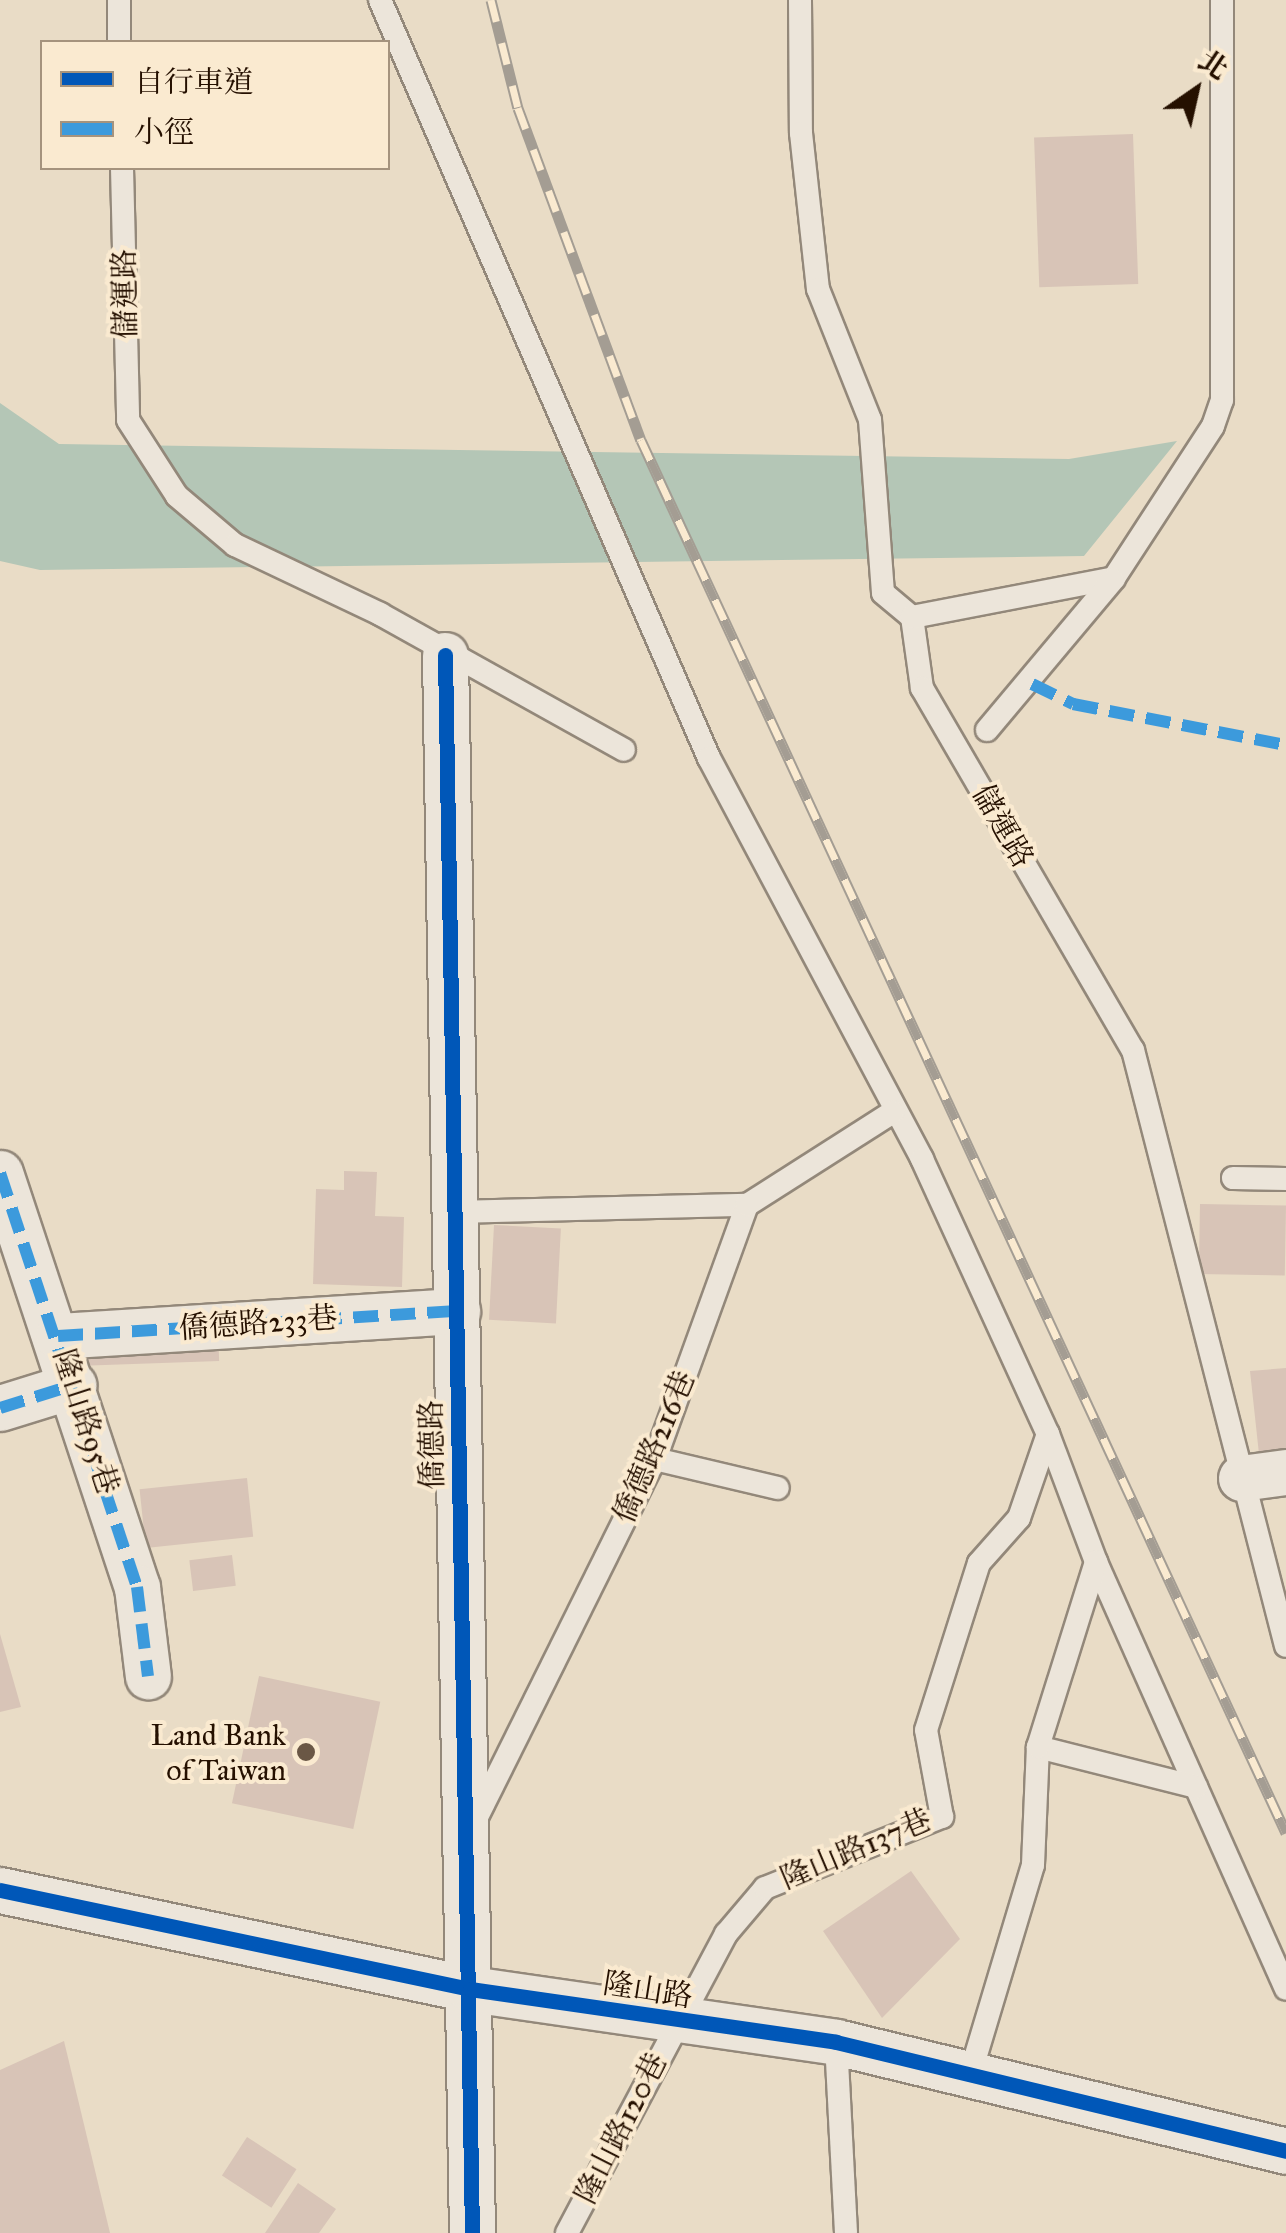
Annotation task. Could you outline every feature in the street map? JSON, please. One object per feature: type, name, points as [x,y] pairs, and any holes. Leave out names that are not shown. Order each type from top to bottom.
[{"type":"street","name":"僑德路","points":[[445,656],[472,2233]]},
{"type":"street","name":"隆山路95巷","points":[[0,1172],[58,1336],[136,1587],[148,1676]]},
{"type":"street","name":"僑德路233巷","points":[[58,1336],[457,1311]]},
{"type":"street","points":[[0,1408],[74,1385]]},
{"type":"street","points":[[1241,1478],[1286,1472]]},
{"type":"street","name":"隆山路","points":[[0,1890],[470,1989],[676,2023],[836,2042],[1286,2151]]},
{"type":"lane","points":[[119,40],[120,0]]},
{"type":"lane","points":[[380,0],[710,758],[893,1112],[922,1159],[1048,1434],[1096,1562],[1286,1989]]},
{"type":"lane","points":[[800,0],[801,133],[818,289],[870,420],[882,594],[912,617],[1114,578]]},
{"type":"lane","points":[[986,730],[1114,578],[1213,426],[1222,400],[1222,0]]},
{"type":"lane","name":"儲運路","points":[[122,170],[128,420],[177,496],[235,545],[380,614],[445,656]]},
{"type":"lane","name":"儲運路","points":[[912,617],[922,688],[1133,1050],[1286,1646]]},
{"type":"lane","points":[[445,656],[624,750]]},
{"type":"lane","points":[[455,1212],[747,1205],[893,1112]]},
{"type":"lane","points":[[1232,1178],[1286,1179]]},
{"type":"lane","name":"僑德路216巷","points":[[467,1838],[655,1459],[747,1205]]},
{"type":"lane","name":"隆山路137巷","points":[[676,2023],[726,1934],[765,1888],[942,1817],[926,1730],[979,1563],[1019,1518],[1048,1434]]},
{"type":"lane","points":[[655,1459],[778,1488]]},
{"type":"lane","points":[[970,2075],[1034,1865],[1038,1747],[1096,1562]]},
{"type":"lane","points":[[1038,1747],[1196,1787]]},
{"type":"lane","name":"隆山路120巷","points":[[567,2233],[676,2023]]},
{"type":"lane","points":[[836,2042],[846,2233]]},
{"type":"shaded area","points":[[0,403],[59,444],[1069,459],[1177,441],[1084,556],[40,570],[0,561]]},
{"type":"building","points":[[1133,134],[1138,284],[1039,287],[1034,137]]},
{"type":"building","points":[[344,1171],[377,1172],[375,1216],[404,1217],[402,1287],[313,1284],[316,1189],[344,1190]]},
{"type":"building","points":[[1200,1204],[1286,1206],[1285,1275],[1199,1274]]},
{"type":"building","points":[[494,1225],[561,1229],[556,1323],[489,1320]]},
{"type":"building","points":[[218,1328],[219,1361],[83,1366],[82,1333]]},
{"type":"building","points":[[1286,1368],[1286,1451],[1259,1454],[1250,1371]]},
{"type":"building","points":[[247,1478],[253,1537],[146,1548],[140,1489]]},
{"type":"building","points":[[232,1555],[236,1586],[193,1591],[189,1560]]},
{"type":"building","points":[[0,1634],[21,1707],[0,1712]]},
{"type":"building","name":"Land Bank of Taiwan","points":[[259,1676],[380,1702],[353,1829],[232,1803]]},
{"type":"building","points":[[911,1871],[960,1939],[882,2018],[823,1931]]},
{"type":"building","points":[[64,2041],[110,2233],[0,2233],[0,2070]]},
{"type":"building","points":[[247,2137],[296,2169],[271,2208],[222,2176]]},
{"type":"building","points":[[298,2183],[336,2209],[319,2233],[265,2233]]},
{"type":"railway","points":[[491,0],[518,108],[641,440],[1286,1833]]},
{"type":"marked path","points":[[1032,684],[1073,704],[1286,745]]},
{"type":"marked path","points":[[0,1173],[137,1587],[148,1676]]},
{"type":"marked path","points":[[58,1336],[457,1311]]},
{"type":"marked path","points":[[0,1408],[74,1385]]},
{"type":"cycle path","points":[[445,655],[472,2233]]},
{"type":"cycle path","points":[[0,1890],[470,1989],[836,2042],[1286,2151]]},
{"type":"place","name":"Land Bank of Taiwan","points":[[306,1752]]}]
